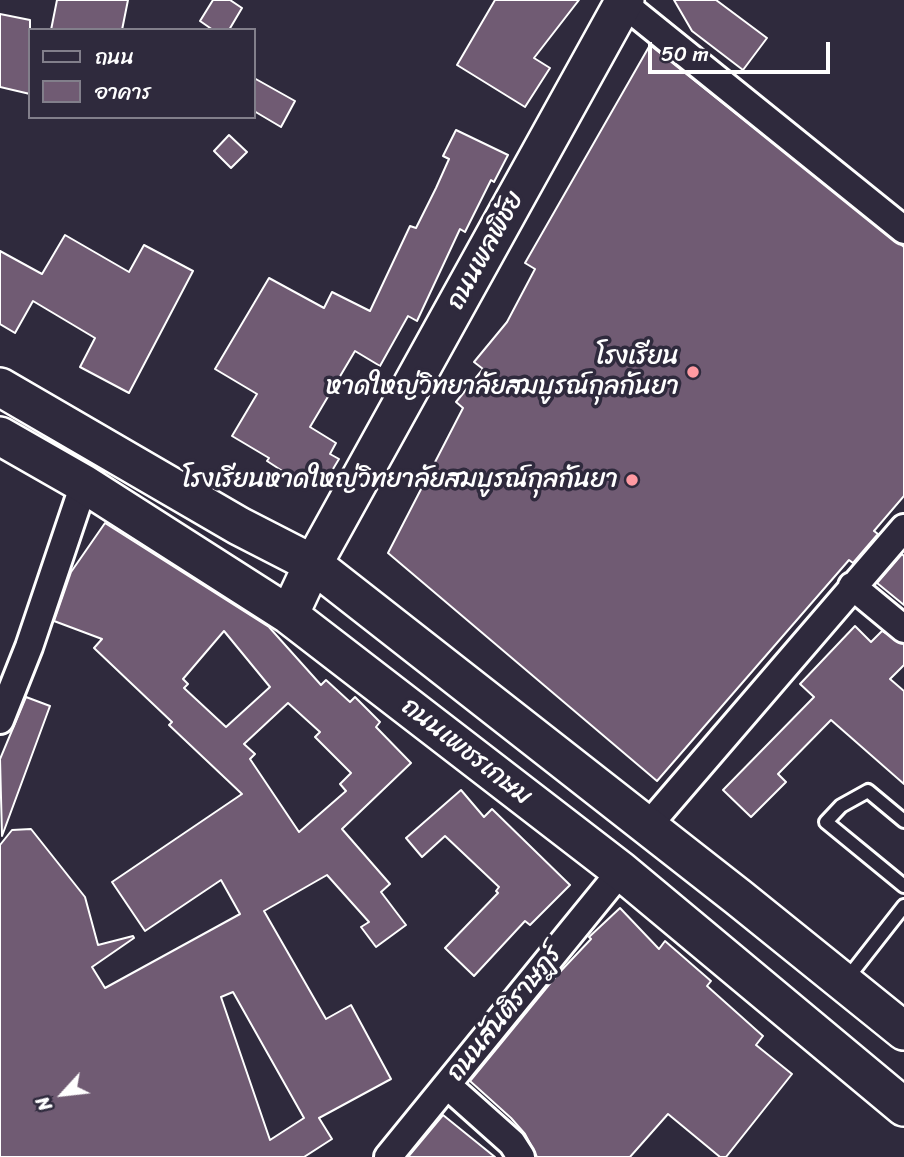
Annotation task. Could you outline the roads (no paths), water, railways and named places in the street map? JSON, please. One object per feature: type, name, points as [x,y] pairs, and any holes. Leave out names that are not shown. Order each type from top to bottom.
[{"type":"main road","name":"ถนนพลพิชัย","points":[[289,615],[313,564],[623,1]]},
{"type":"main road","name":"ถนนเพชรเกษม","points":[[0,387],[239,526],[313,564],[904,1031]]},
{"type":"main road","name":"ถนนเพชรเกษม","points":[[0,436],[85,484],[289,615],[621,871],[904,1107]]},
{"type":"street","points":[[623,1],[904,230]]},
{"type":"street","points":[[0,720],[6,684],[29,647],[85,484]]},
{"type":"street","points":[[646,828],[904,528]]},
{"type":"street","points":[[852,586],[904,629]]},
{"type":"street","name":"ถนนสันติราษฎร์","points":[[388,1157],[621,871]]},
{"type":"street","points":[[447,1085],[512,1143],[521,1157]]},
{"type":"lane","points":[[904,821],[868,791],[841,806],[826,822],[904,886]]},
{"type":"lane","points":[[844,983],[902,912]]},
{"type":"place","name":"โรงเรียน หาดใหญ่วิทยาลัยสมบูรณ์กุลกันยา","points":[[693,372]]},
{"type":"place","name":"โรงเรียนหาดใหญ่วิทยาลัยสมบูรณ์กุลกันยา","points":[[632,480]]}]
